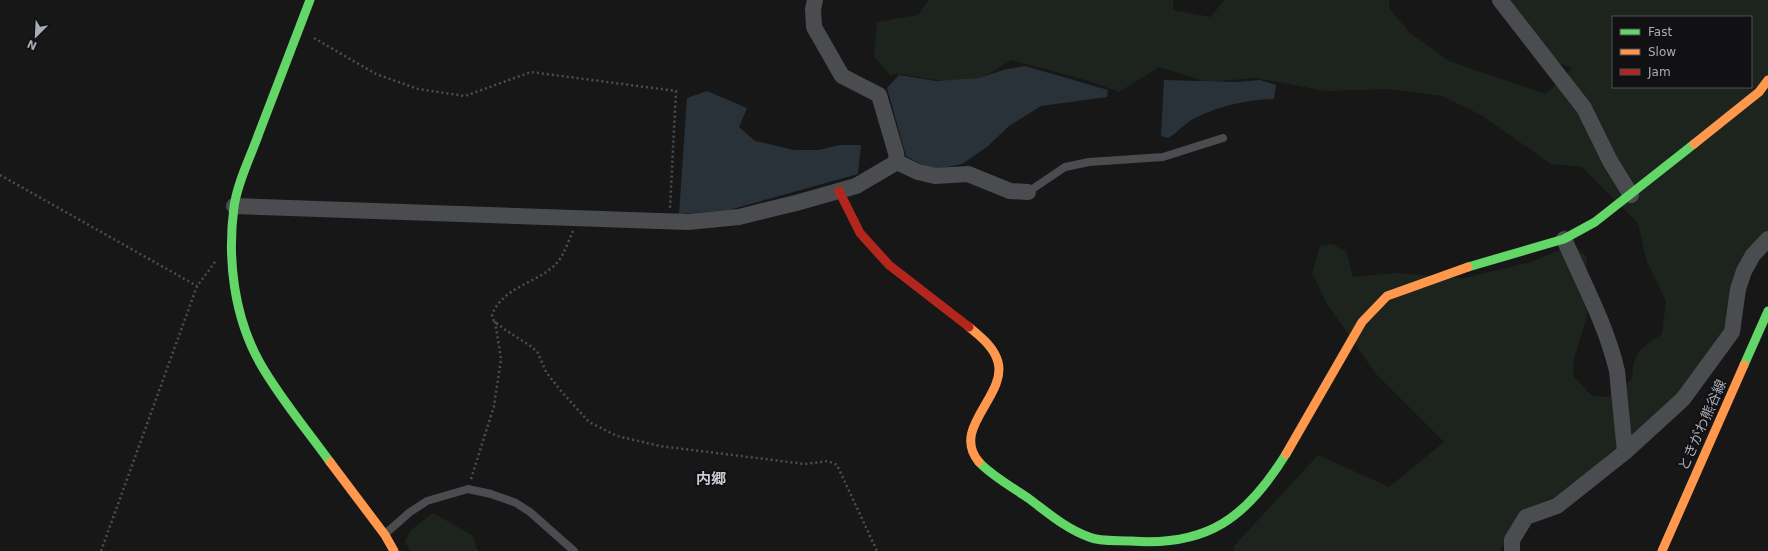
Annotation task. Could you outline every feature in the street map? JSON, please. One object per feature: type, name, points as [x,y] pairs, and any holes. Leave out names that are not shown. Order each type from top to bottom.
[{"type":"street","points":[[310,0],[245,170],[234,206],[232,240],[233,274],[236,294],[247,334],[260,363],[301,423],[385,535],[394,551]]},
{"type":"street","points":[[815,0],[813,9],[814,27],[842,76],[879,95],[896,153],[897,162]]},
{"type":"street","points":[[1500,0],[1584,108],[1610,161],[1631,195]]},
{"type":"street","points":[[839,191],[860,233],[889,265],[985,340],[995,354],[999,365],[997,378],[972,435],[970,445],[974,455],[983,466],[1068,527],[1107,546],[1177,541],[1202,535],[1231,519],[1250,503],[1272,477],[1362,322],[1387,296],[1467,267],[1564,239],[1595,222],[1631,195],[1759,92],[1768,80]]},
{"type":"street","points":[[234,206],[670,220],[688,222],[738,217],[839,191],[856,186],[897,162]]},
{"type":"street","points":[[897,162],[918,172],[935,176],[968,174],[1010,191],[1028,192]]},
{"type":"street","points":[[1564,239],[1581,279],[1595,304],[1614,358],[1617,371],[1625,452]]},
{"type":"street","points":[[1512,551],[1512,540],[1526,518],[1556,506],[1625,452],[1683,399],[1732,332],[1738,289],[1744,271],[1753,255],[1768,239]]},
{"type":"street","name":"ときがわ熊谷線","points":[[1662,551],[1768,311]]},
{"type":"lane","points":[[1028,192],[1065,167],[1089,162],[1163,157],[1223,138]]},
{"type":"lane","points":[[385,535],[410,512],[427,501],[468,489],[491,494],[516,503],[530,512],[574,551]]},
{"type":"path","points":[[299,29],[376,74],[418,89],[465,96],[531,72],[676,92],[670,220]]},
{"type":"path","points":[[0,175],[197,286],[101,551]]},
{"type":"path","points":[[468,489],[476,458],[494,406],[501,359],[492,315],[495,308],[512,291],[540,275],[560,259],[578,218]]},
{"type":"path","points":[[494,321],[532,347],[538,353],[546,372],[553,382],[589,422],[617,436],[660,446],[714,454],[805,464],[828,461],[838,465],[877,551]]},
{"type":"shaded area","points":[[929,0],[1173,0],[1173,10],[1211,17],[1224,0],[1389,0],[1389,8],[1410,33],[1449,61],[1546,94],[1572,68],[1544,56],[1500,0],[1768,0],[1768,235],[1717,344],[1679,396],[1512,535],[1499,551],[1234,551],[1234,546],[1318,455],[1389,487],[1444,442],[1376,374],[1327,304],[1312,273],[1320,246],[1332,244],[1346,251],[1353,277],[1396,273],[1463,278],[1531,262],[1573,244],[1587,257],[1587,316],[1574,359],[1573,376],[1592,396],[1609,397],[1632,379],[1636,356],[1643,347],[1662,334],[1666,301],[1646,259],[1638,223],[1582,167],[1551,164],[1481,115],[1442,96],[1389,89],[1326,91],[1256,78],[1207,82],[1159,67],[1119,92],[1089,81],[1011,60],[976,82],[935,80],[901,74],[890,75],[874,56],[877,22],[918,15]]},
{"type":"shaded area","points":[[1025,66],[1108,90],[1107,97],[1041,106],[1009,126],[987,147],[962,164],[938,169],[928,168],[906,156],[887,88],[899,75],[936,81],[980,78],[1003,70]]},
{"type":"shaded area","points":[[1164,80],[1236,82],[1260,80],[1276,85],[1274,99],[1253,100],[1232,104],[1212,111],[1193,119],[1168,138],[1161,136]]},
{"type":"shaded area","points":[[707,91],[747,108],[739,127],[755,141],[794,150],[818,150],[840,145],[861,145],[858,174],[729,210],[679,214],[687,98]]},
{"type":"shaded area","points":[[433,513],[472,535],[478,551],[410,551],[405,541],[412,529]]},
{"type":"traffic: fast","points":[[310,0],[238,189],[234,207],[231,247],[232,267],[239,307],[244,327],[251,345],[260,363],[284,401],[330,462]]},
{"type":"traffic: fast","points":[[1468,267],[1564,239],[1595,222],[1694,144]]},
{"type":"traffic: fast","points":[[1744,365],[1768,311]]},
{"type":"traffic: fast","points":[[979,462],[996,477],[1072,530],[1094,539],[1158,542],[1182,539],[1204,533],[1223,523],[1240,511],[1256,495],[1286,454]]},
{"type":"traffic: slow","points":[[1694,144],[1759,92],[1768,80]]},
{"type":"traffic: slow","points":[[1286,454],[1362,322],[1387,296],[1468,267]]},
{"type":"traffic: slow","points":[[969,327],[990,347],[998,362],[999,375],[995,387],[975,424],[971,437],[972,449],[979,462]]},
{"type":"traffic: slow","points":[[1662,551],[1744,365]]},
{"type":"traffic: slow","points":[[330,462],[385,535],[394,551]]},
{"type":"traffic: jam","points":[[839,191],[860,233],[889,265],[969,327]]},
{"type":"district","name":"内郷","points":[[711,479]]}]
